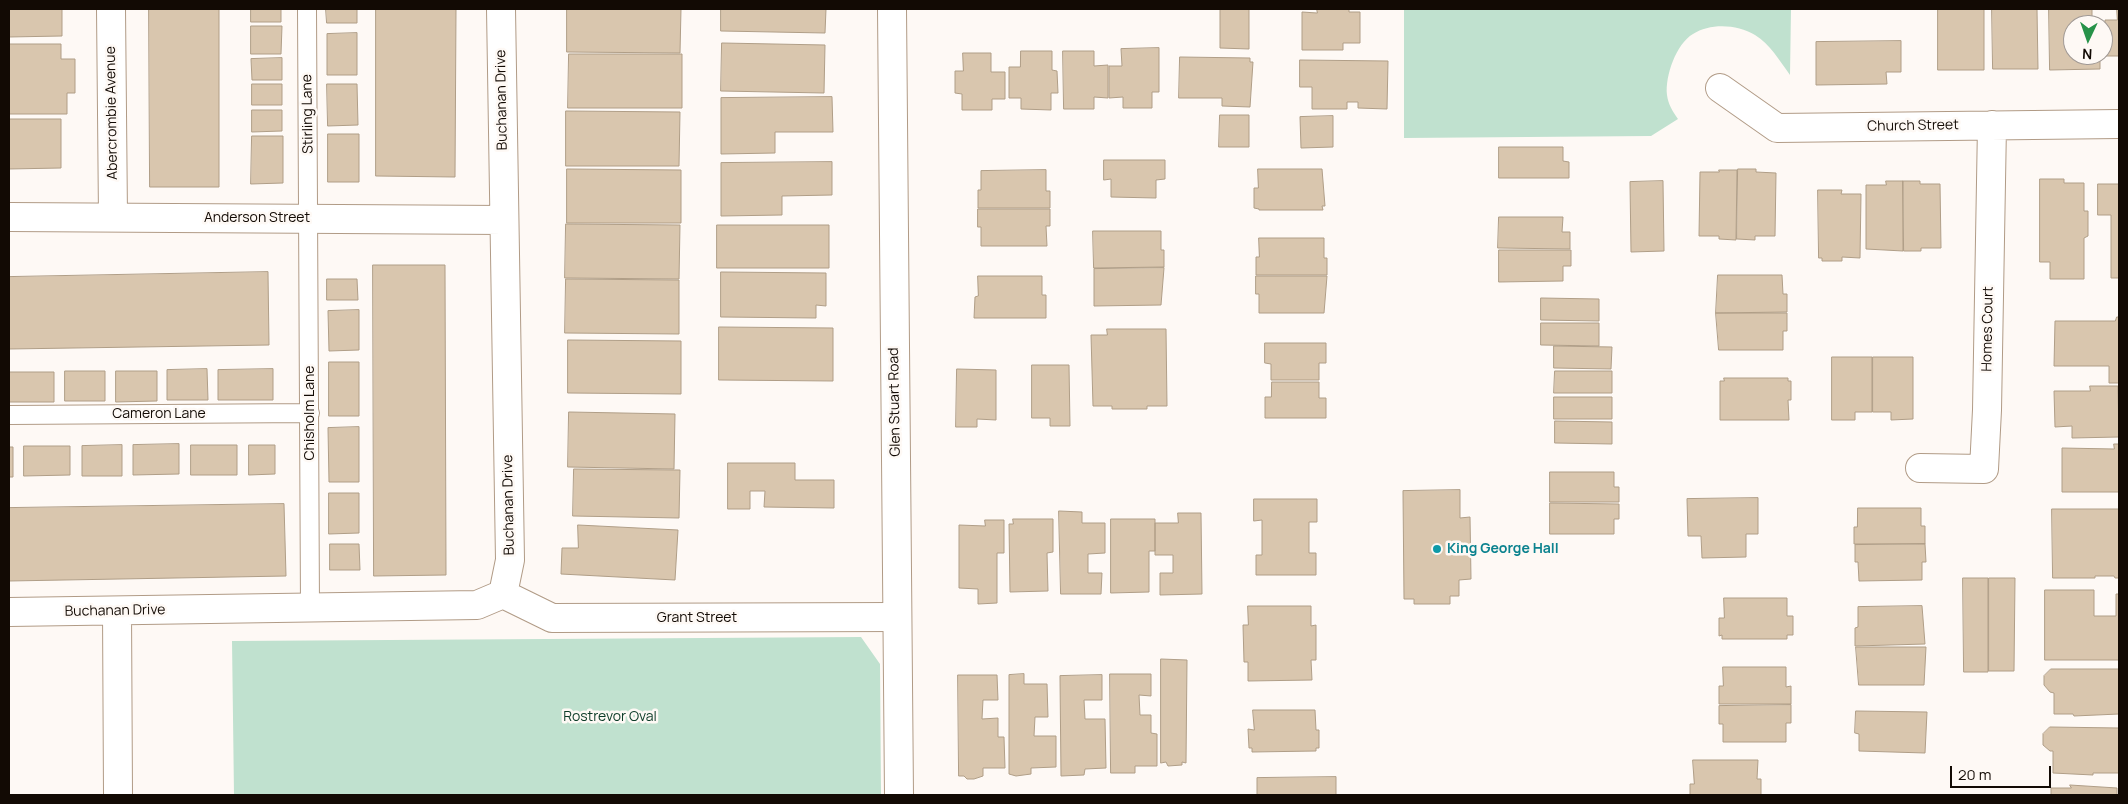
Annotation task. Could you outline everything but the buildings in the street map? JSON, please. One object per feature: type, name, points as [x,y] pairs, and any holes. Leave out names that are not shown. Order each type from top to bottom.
[{"type":"street","name":"Abercrombie Avenue","points":[[111,9],[113,217]]},
{"type":"street","name":"Buchanan Drive","points":[[9,612],[477,605],[503,594],[510,560],[500,9]]},
{"type":"street","name":"Glen Stuart Road","points":[[892,9],[899,795]]},
{"type":"street","name":"Church Street","points":[[1720,88],[1777,128],[2119,124]]},
{"type":"street","name":"Homes Court","points":[[1920,468],[1984,469],[1992,125]]},
{"type":"street","name":"Anderson Street","points":[[9,217],[504,220]]},
{"type":"street","name":"Grant Street","points":[[503,594],[552,618],[897,617]]},
{"type":"street","points":[[117,611],[118,795]]},
{"type":"lane","name":"Stirling Lane","points":[[307,9],[309,219]]},
{"type":"lane","name":"Chisholm Lane","points":[[309,219],[310,608]]},
{"type":"lane","name":"Cameron Lane","points":[[9,415],[310,413]]},
{"type":"green space","points":[[1404,9],[1791,9],[1790,75],[1770,48],[1748,31],[1724,26],[1707,28],[1693,34],[1681,45],[1670,70],[1667,87],[1668,102],[1678,119],[1651,136],[1404,138]]},
{"type":"green space","name":"Rostrevor Oval","points":[[861,637],[880,664],[881,795],[234,795],[232,641]]},
{"type":"place","name":"King George Hall","points":[[1437,549]]}]
